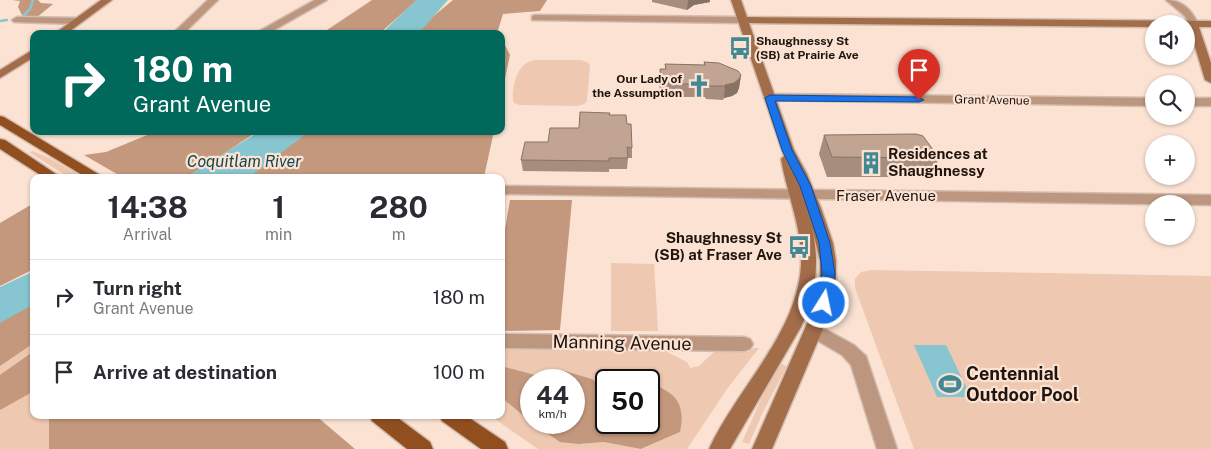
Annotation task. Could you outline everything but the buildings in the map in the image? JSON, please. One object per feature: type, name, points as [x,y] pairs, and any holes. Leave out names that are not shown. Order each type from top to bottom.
[{"type":"main road","points":[[65,30],[107,0]]},
{"type":"main road","points":[[736,0],[787,150],[790,173],[824,243],[828,269],[826,296],[814,330],[762,449]]},
{"type":"main road","points":[[742,20],[1145,24]]},
{"type":"main road","points":[[748,35],[760,27],[782,20]]},
{"type":"main road","points":[[1195,24],[1211,24]]},
{"type":"main road","points":[[1195,43],[1211,80]]},
{"type":"main road","points":[[0,75],[30,55]]},
{"type":"main road","points":[[0,120],[91,174]]},
{"type":"main road","points":[[0,143],[49,174]]},
{"type":"main road","points":[[719,449],[784,340],[803,301],[808,281],[810,256],[802,195]]},
{"type":"main road","points":[[384,419],[423,449]]},
{"type":"main road","points":[[455,419],[498,449]]},
{"type":"street","points":[[181,30],[213,0]]},
{"type":"street","points":[[266,30],[322,0]]},
{"type":"street","points":[[1172,0],[1189,15]]},
{"type":"street","points":[[535,18],[742,20]]},
{"type":"street","points":[[18,20],[77,21]]},
{"type":"street","name":"Grant Avenue","points":[[770,98],[1145,102]]},
{"type":"street","points":[[1195,102],[1211,102]]},
{"type":"street","name":"Fraser Avenue","points":[[505,190],[1211,200]]},
{"type":"street","points":[[814,330],[848,350],[859,361],[887,449]]},
{"type":"street","name":"Manning Avenue","points":[[505,342],[744,344]]},
{"type":"shaded area","points":[[12,0],[38,0],[41,3],[53,4],[36,18],[23,17],[18,7],[20,1]]},
{"type":"shaded area","points":[[372,0],[417,0],[383,30],[327,30]]},
{"type":"shaded area","points":[[453,0],[547,0],[540,11],[503,14],[498,30],[417,30]]},
{"type":"shaded area","points":[[505,45],[510,55],[505,78]]},
{"type":"shaded area","points":[[535,60],[580,60],[587,62],[590,65],[587,101],[577,106],[520,105],[514,103],[513,89],[518,72],[525,64]]},
{"type":"shaded area","points":[[147,135],[252,135],[194,174],[117,174],[84,155],[106,152]]},
{"type":"shaded area","points":[[297,135],[493,135],[485,174],[246,174]]},
{"type":"shaded area","points":[[33,151],[49,158],[78,174],[63,174],[29,152]]},
{"type":"shaded area","points":[[510,200],[572,200],[560,330],[505,331],[505,229]]},
{"type":"shaded area","points":[[30,205],[30,271],[0,286],[0,223]]},
{"type":"shaded area","points":[[611,263],[654,264],[658,331],[611,331]]},
{"type":"shaded area","points":[[871,270],[1211,276],[1211,449],[914,449],[855,288],[855,279],[861,272]]},
{"type":"shaded area","points":[[30,298],[30,346],[0,366],[0,316]]},
{"type":"shaded area","points":[[30,308],[30,419],[310,419],[347,449],[0,449],[0,326]]},
{"type":"shaded area","points":[[505,346],[643,348],[663,350],[687,362],[690,368],[699,366],[715,351],[748,352],[754,348],[759,348],[727,389],[687,449],[642,449],[680,432],[660,387],[660,369],[595,369],[595,381],[585,377],[585,369],[520,369],[520,371],[505,367]]},
{"type":"shaded area","points":[[30,354],[30,393],[0,410],[0,375]]},
{"type":"shaded area","points":[[781,364],[787,366],[749,444],[742,442],[762,397]]},
{"type":"shaded area","points":[[505,367],[520,371],[520,413],[505,400]]},
{"type":"shaded area","points":[[585,377],[595,381],[595,434],[660,434],[660,388],[672,395],[680,407],[680,432],[641,449],[604,442],[579,444],[560,442],[548,434],[585,434]]},
{"type":"shaded area","points":[[505,400],[520,411],[520,434],[555,434],[579,444],[604,442],[641,449],[538,449],[495,419],[505,419]]},
{"type":"shaded area","points":[[49,419],[320,419],[355,449],[49,449]]},
{"type":"water","points":[[416,0],[448,0],[422,30],[385,30]]},
{"type":"water","name":"Coquitlam River","points":[[254,135],[305,135],[253,174],[191,174]]},
{"type":"water","points":[[30,273],[30,306],[0,323],[0,287]]},
{"type":"water","points":[[914,345],[946,345],[971,397],[937,397]]},
{"type":"waterway","points":[[23,16],[30,9],[33,0]]},
{"type":"waterway","points":[[0,21],[7,20]]},
{"type":"place","name":"Shaughnessy St (SB) at Prairie Ave","points":[[740,48]]},
{"type":"place","name":"Our Lady of the Assumption","points":[[699,86]]},
{"type":"place","name":"Residences at Shaughnessy","points":[[871,163]]},
{"type":"place","name":"Shaughnessy St (SB) at Fraser Ave","points":[[799,247]]},
{"type":"place","name":"Centennial Outdoor Pool","points":[[950,384]]},
{"type":"route","points":[[824,303],[827,288],[828,261],[821,231],[806,186],[787,150],[770,98],[919,100]]}]
